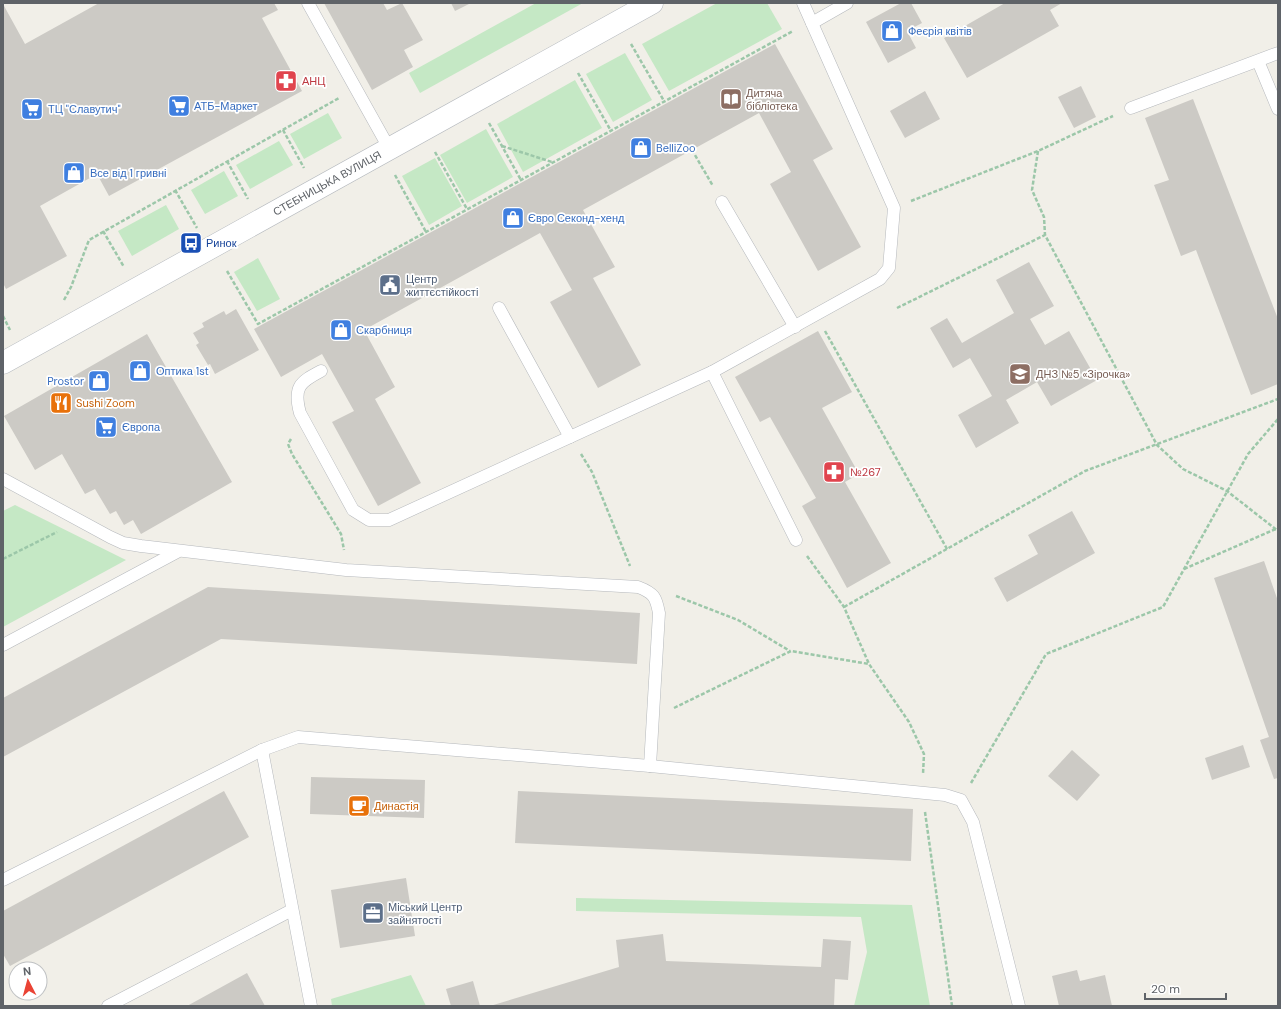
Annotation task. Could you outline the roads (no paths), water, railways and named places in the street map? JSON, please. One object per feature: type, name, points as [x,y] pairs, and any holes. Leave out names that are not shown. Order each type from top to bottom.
[{"type":"street","name":"СТЕБНИЦЬКА ВУЛИЦЯ","points":[[3,363],[652,3]]},
{"type":"lane","points":[[308,3],[389,148]]},
{"type":"lane","points":[[321,371],[304,380],[299,385],[297,402],[305,422],[353,510],[363,518],[375,521],[389,520],[712,372],[816,315],[885,274],[890,261],[894,208],[803,3]]},
{"type":"lane","points":[[812,23],[847,3]]},
{"type":"lane","points":[[1131,108],[1278,54]]},
{"type":"lane","points":[[1258,61],[1278,109]]},
{"type":"lane","points":[[722,202],[794,327]]},
{"type":"lane","points":[[499,308],[570,437]]},
{"type":"lane","points":[[712,372],[796,540]]},
{"type":"lane","points":[[3,479],[122,543],[178,552],[346,570],[638,587],[650,591],[657,602],[659,613],[650,766]]},
{"type":"lane","points":[[3,645],[178,552]]},
{"type":"lane","points":[[3,880],[262,750],[298,737],[650,766],[945,795],[961,800],[973,822],[1019,1006]]},
{"type":"lane","points":[[262,750],[311,1006]]},
{"type":"lane","points":[[108,1006],[292,910]]},
{"type":"place","name":"Феєрія квітів","points":[[892,31]]},
{"type":"place","name":"АНЦ","points":[[286,81]]},
{"type":"place","name":"Дитяча бібліотека","points":[[731,99]]},
{"type":"place","name":"АТБ-Маркет","points":[[179,106]]},
{"type":"place","name":"ТЦ \"Славутич\"","points":[[32,109]]},
{"type":"place","name":"BelliZoo","points":[[641,148]]},
{"type":"place","name":"Все від 1 гривні","points":[[74,173]]},
{"type":"place","name":"Євро Секонд-хенд","points":[[513,218]]},
{"type":"place","name":"Ринок","points":[[191,243]]},
{"type":"place","name":"Центр життєстійкості","points":[[390,285]]},
{"type":"place","name":"Скарбниця","points":[[341,330]]},
{"type":"place","name":"Оптика 1st","points":[[140,371]]},
{"type":"place","name":"ДНЗ №5 «Зірочка»","points":[[1020,374]]},
{"type":"place","name":"Prostor","points":[[99,381]]},
{"type":"place","name":"Sushi Zoom","points":[[61,403]]},
{"type":"place","name":"Європа","points":[[106,427]]},
{"type":"place","name":"№267","points":[[834,472]]},
{"type":"place","name":"Династія","points":[[359,806]]},
{"type":"place","name":"Міський Центр зайнятості","points":[[373,913]]}]
